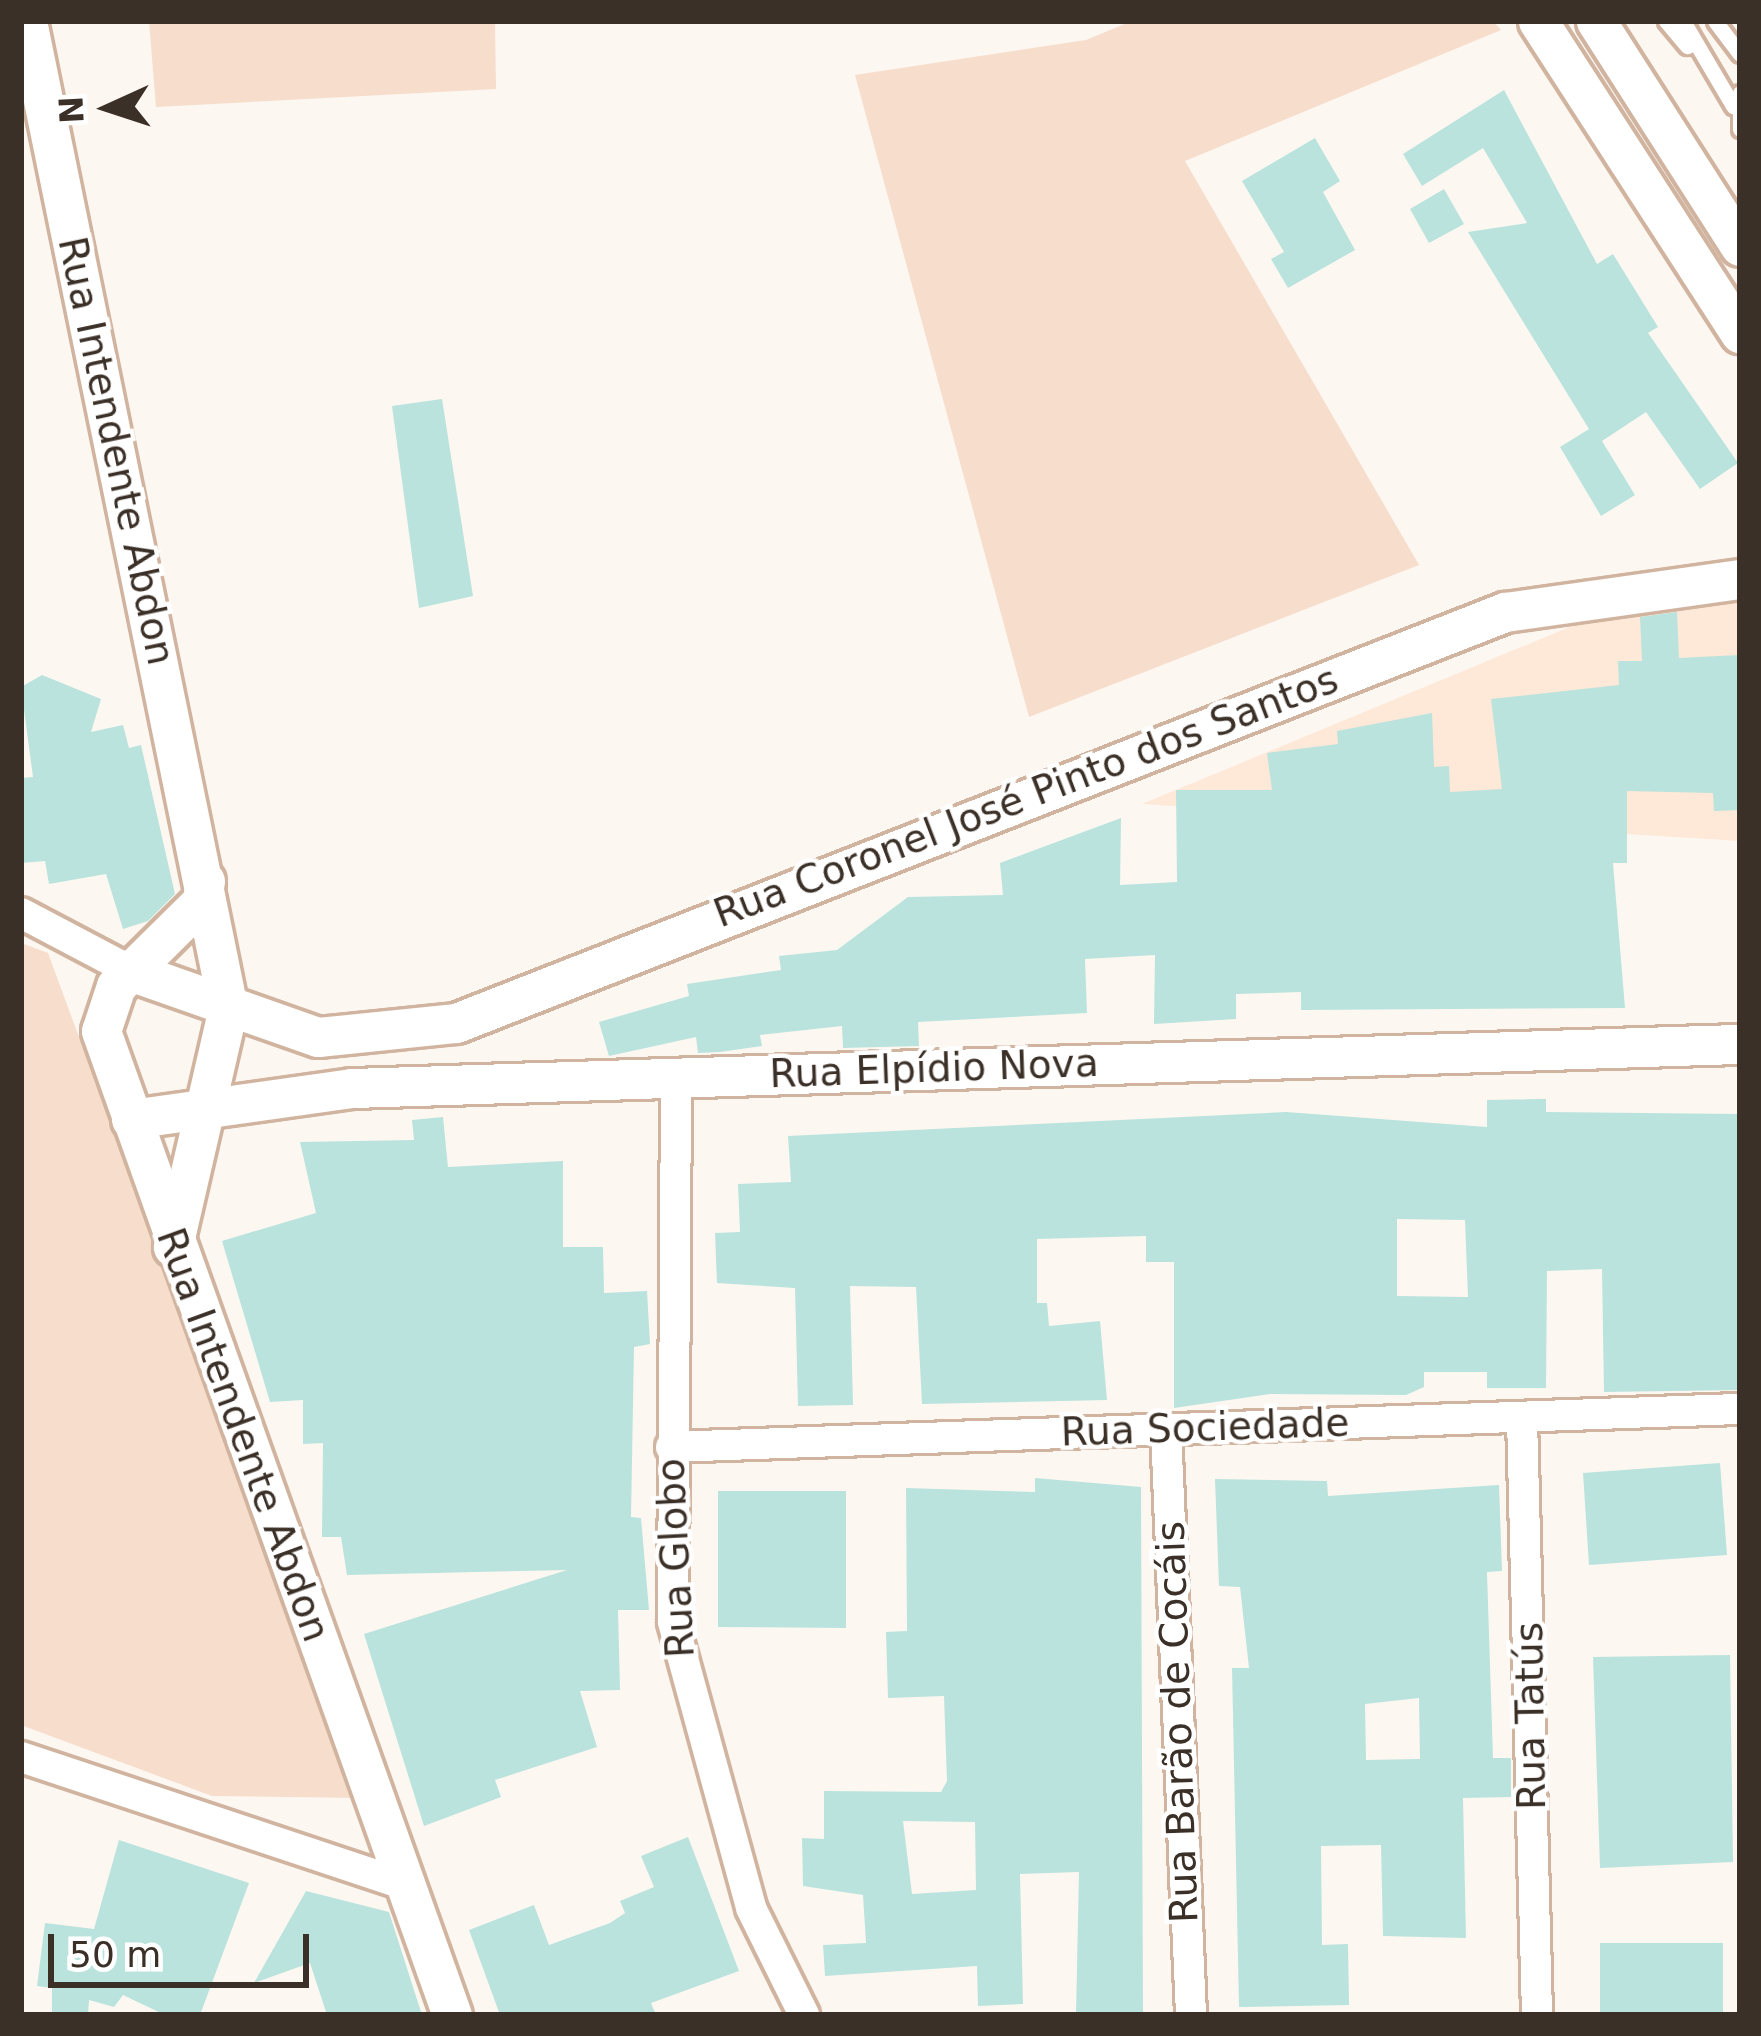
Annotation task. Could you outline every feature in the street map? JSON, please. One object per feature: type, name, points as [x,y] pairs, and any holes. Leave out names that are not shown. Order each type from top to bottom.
[{"type":"street","name":"Rua Intendente Abdon","points":[[27,21],[205,881],[227,1008],[213,1107],[173,1247]]},
{"type":"street","points":[[1538,21],[1740,333]]},
{"type":"street","points":[[1596,21],[1740,245]]},
{"type":"street","points":[[1723,578],[1740,546]]},
{"type":"street","name":"Rua Coronel José Pinto dos Santos","points":[[227,1008],[318,1037],[456,1023],[1504,612],[1723,578]]},
{"type":"street","name":"Rua Intendente Abdon","points":[[205,881],[202,901],[133,972],[101,1031],[173,1247],[452,2015]]},
{"type":"street","points":[[21,914],[133,972],[227,1008]]},
{"type":"street","name":"Rua Elpídio Nova","points":[[131,1119],[352,1088],[1740,1045]]},
{"type":"street","name":"Rua Globo","points":[[676,1077],[671,1447],[680,1669],[751,1908],[804,2015]]},
{"type":"street","name":"Rua Sociedade","points":[[671,1447],[1740,1409]]},
{"type":"street","name":"Rua Tatús","points":[[1522,1418],[1537,2015]]},
{"type":"street","name":"Rua Barão de Cocáis","points":[[1166,1430],[1191,2015]]},
{"type":"street","points":[[21,1757],[408,1886]]},
{"type":"lane","points":[[1666,21],[1737,100],[1740,129]]},
{"type":"lane","points":[[1683,21],[1702,64]]},
{"type":"lane","points":[[1715,21],[1740,54]]},
{"type":"shaded area","points":[[149,21],[495,21],[496,89],[156,107]]},
{"type":"shaded area","points":[[1132,21],[1493,21],[1501,30],[1185,161],[1419,565],[1029,717],[855,75],[1086,40]]},
{"type":"shaded area","points":[[1647,595],[1740,595],[1740,841],[1142,804]]},
{"type":"shaded area","points":[[21,943],[48,953],[359,1798],[212,1796],[21,1725]]},
{"type":"building","points":[[1504,90],[1597,264],[1613,254],[1658,327],[1648,333],[1738,463],[1700,489],[1646,412],[1602,441],[1635,495],[1601,516],[1560,447],[1589,429],[1468,232],[1527,223],[1483,148],[1422,186],[1403,154]]},
{"type":"building","points":[[1315,138],[1340,181],[1323,192],[1355,250],[1288,288],[1271,259],[1284,252],[1242,181]]},
{"type":"building","points":[[1444,189],[1464,224],[1429,243],[1410,209]]},
{"type":"building","points":[[442,399],[473,596],[419,608],[392,406]]},
{"type":"building","points":[[1677,612],[1679,658],[1740,655],[1740,810],[1714,811],[1713,793],[1627,791],[1627,863],[1613,863],[1625,1008],[1301,1010],[1301,992],[1236,994],[1236,1019],[1154,1024],[1155,955],[1085,959],[1087,1013],[918,1022],[919,1046],[843,1048],[842,1026],[760,1035],[762,1046],[720,1052],[698,1053],[696,1037],[609,1056],[599,1022],[689,996],[687,984],[781,970],[779,956],[837,950],[908,897],[1003,895],[1000,863],[1121,818],[1120,885],[1177,882],[1176,790],[1272,790],[1267,753],[1338,744],[1337,731],[1432,713],[1434,767],[1449,766],[1450,792],[1502,789],[1491,699],[1619,685],[1618,661],[1642,661],[1640,617]]},
{"type":"building","points":[[42,675],[101,699],[91,732],[123,725],[129,748],[141,745],[175,894],[148,921],[123,929],[106,874],[49,884],[45,861],[21,863],[21,778],[33,777],[21,687]]},
{"type":"building","points":[[1546,1099],[1546,1112],[1740,1114],[1740,1390],[1604,1392],[1602,1269],[1547,1271],[1546,1388],[1487,1388],[1487,1372],[1424,1372],[1424,1387],[1406,1395],[1270,1394],[1174,1408],[1174,1262],[1146,1262],[1146,1236],[1037,1239],[1037,1303],[1047,1303],[1049,1326],[1100,1321],[1107,1400],[922,1404],[916,1287],[850,1286],[853,1405],[798,1406],[795,1288],[717,1283],[715,1233],[740,1232],[738,1184],[791,1182],[788,1136],[1286,1112],[1487,1127],[1487,1100]],"holes":[[[1397,1219],[1465,1220],[1468,1297],[1397,1296]]]},
{"type":"building","points":[[443,1117],[448,1167],[563,1161],[563,1247],[603,1247],[604,1293],[647,1291],[650,1344],[634,1347],[631,1517],[641,1518],[649,1610],[618,1610],[620,1690],[580,1691],[597,1747],[495,1780],[501,1797],[424,1826],[364,1634],[567,1570],[347,1575],[341,1537],[322,1537],[323,1443],[303,1444],[303,1400],[270,1402],[222,1241],[316,1213],[300,1142],[414,1140],[412,1120]]},
{"type":"building","points":[[1720,1463],[1727,1555],[1589,1565],[1583,1473]]},
{"type":"building","points":[[1035,1478],[1141,1487],[1143,2015],[1076,2015],[1079,1872],[1020,1874],[1023,2004],[978,2006],[977,1966],[825,1976],[823,1945],[866,1943],[863,1895],[803,1886],[802,1838],[824,1839],[824,1791],[941,1792],[947,1781],[944,1696],[888,1698],[886,1632],[907,1631],[906,1488],[1035,1492]],"holes":[[[903,1821],[975,1822],[976,1890],[912,1894]]]},
{"type":"building","points":[[1215,1479],[1327,1481],[1328,1496],[1499,1485],[1502,1571],[1487,1572],[1493,1758],[1511,1758],[1511,1797],[1463,1798],[1466,1938],[1383,1936],[1381,1845],[1321,1846],[1322,1945],[1348,1944],[1349,2005],[1239,2007],[1232,1668],[1249,1668],[1240,1587],[1219,1586]],"holes":[[[1419,1698],[1420,1759],[1366,1760],[1365,1704]]]},
{"type":"building","points":[[718,1491],[846,1491],[846,1628],[718,1627]]},
{"type":"building","points":[[1730,1655],[1733,1862],[1600,1868],[1593,1657]]},
{"type":"building","points":[[688,1837],[739,1971],[651,2003],[656,2015],[500,2015],[469,1930],[534,1905],[549,1945],[610,1923],[625,1913],[620,1901],[654,1887],[641,1856]]},
{"type":"building","points":[[119,1840],[249,1883],[200,2015],[165,2015],[123,1995],[114,2007],[89,2000],[88,2015],[52,2015],[52,1988],[37,1986],[45,1923],[94,1929]]},
{"type":"building","points":[[306,1891],[389,1912],[422,2015],[327,2015],[310,1963],[254,1983]]},
{"type":"building","points":[[1600,1943],[1723,1943],[1723,2015],[1600,2015]]}]
